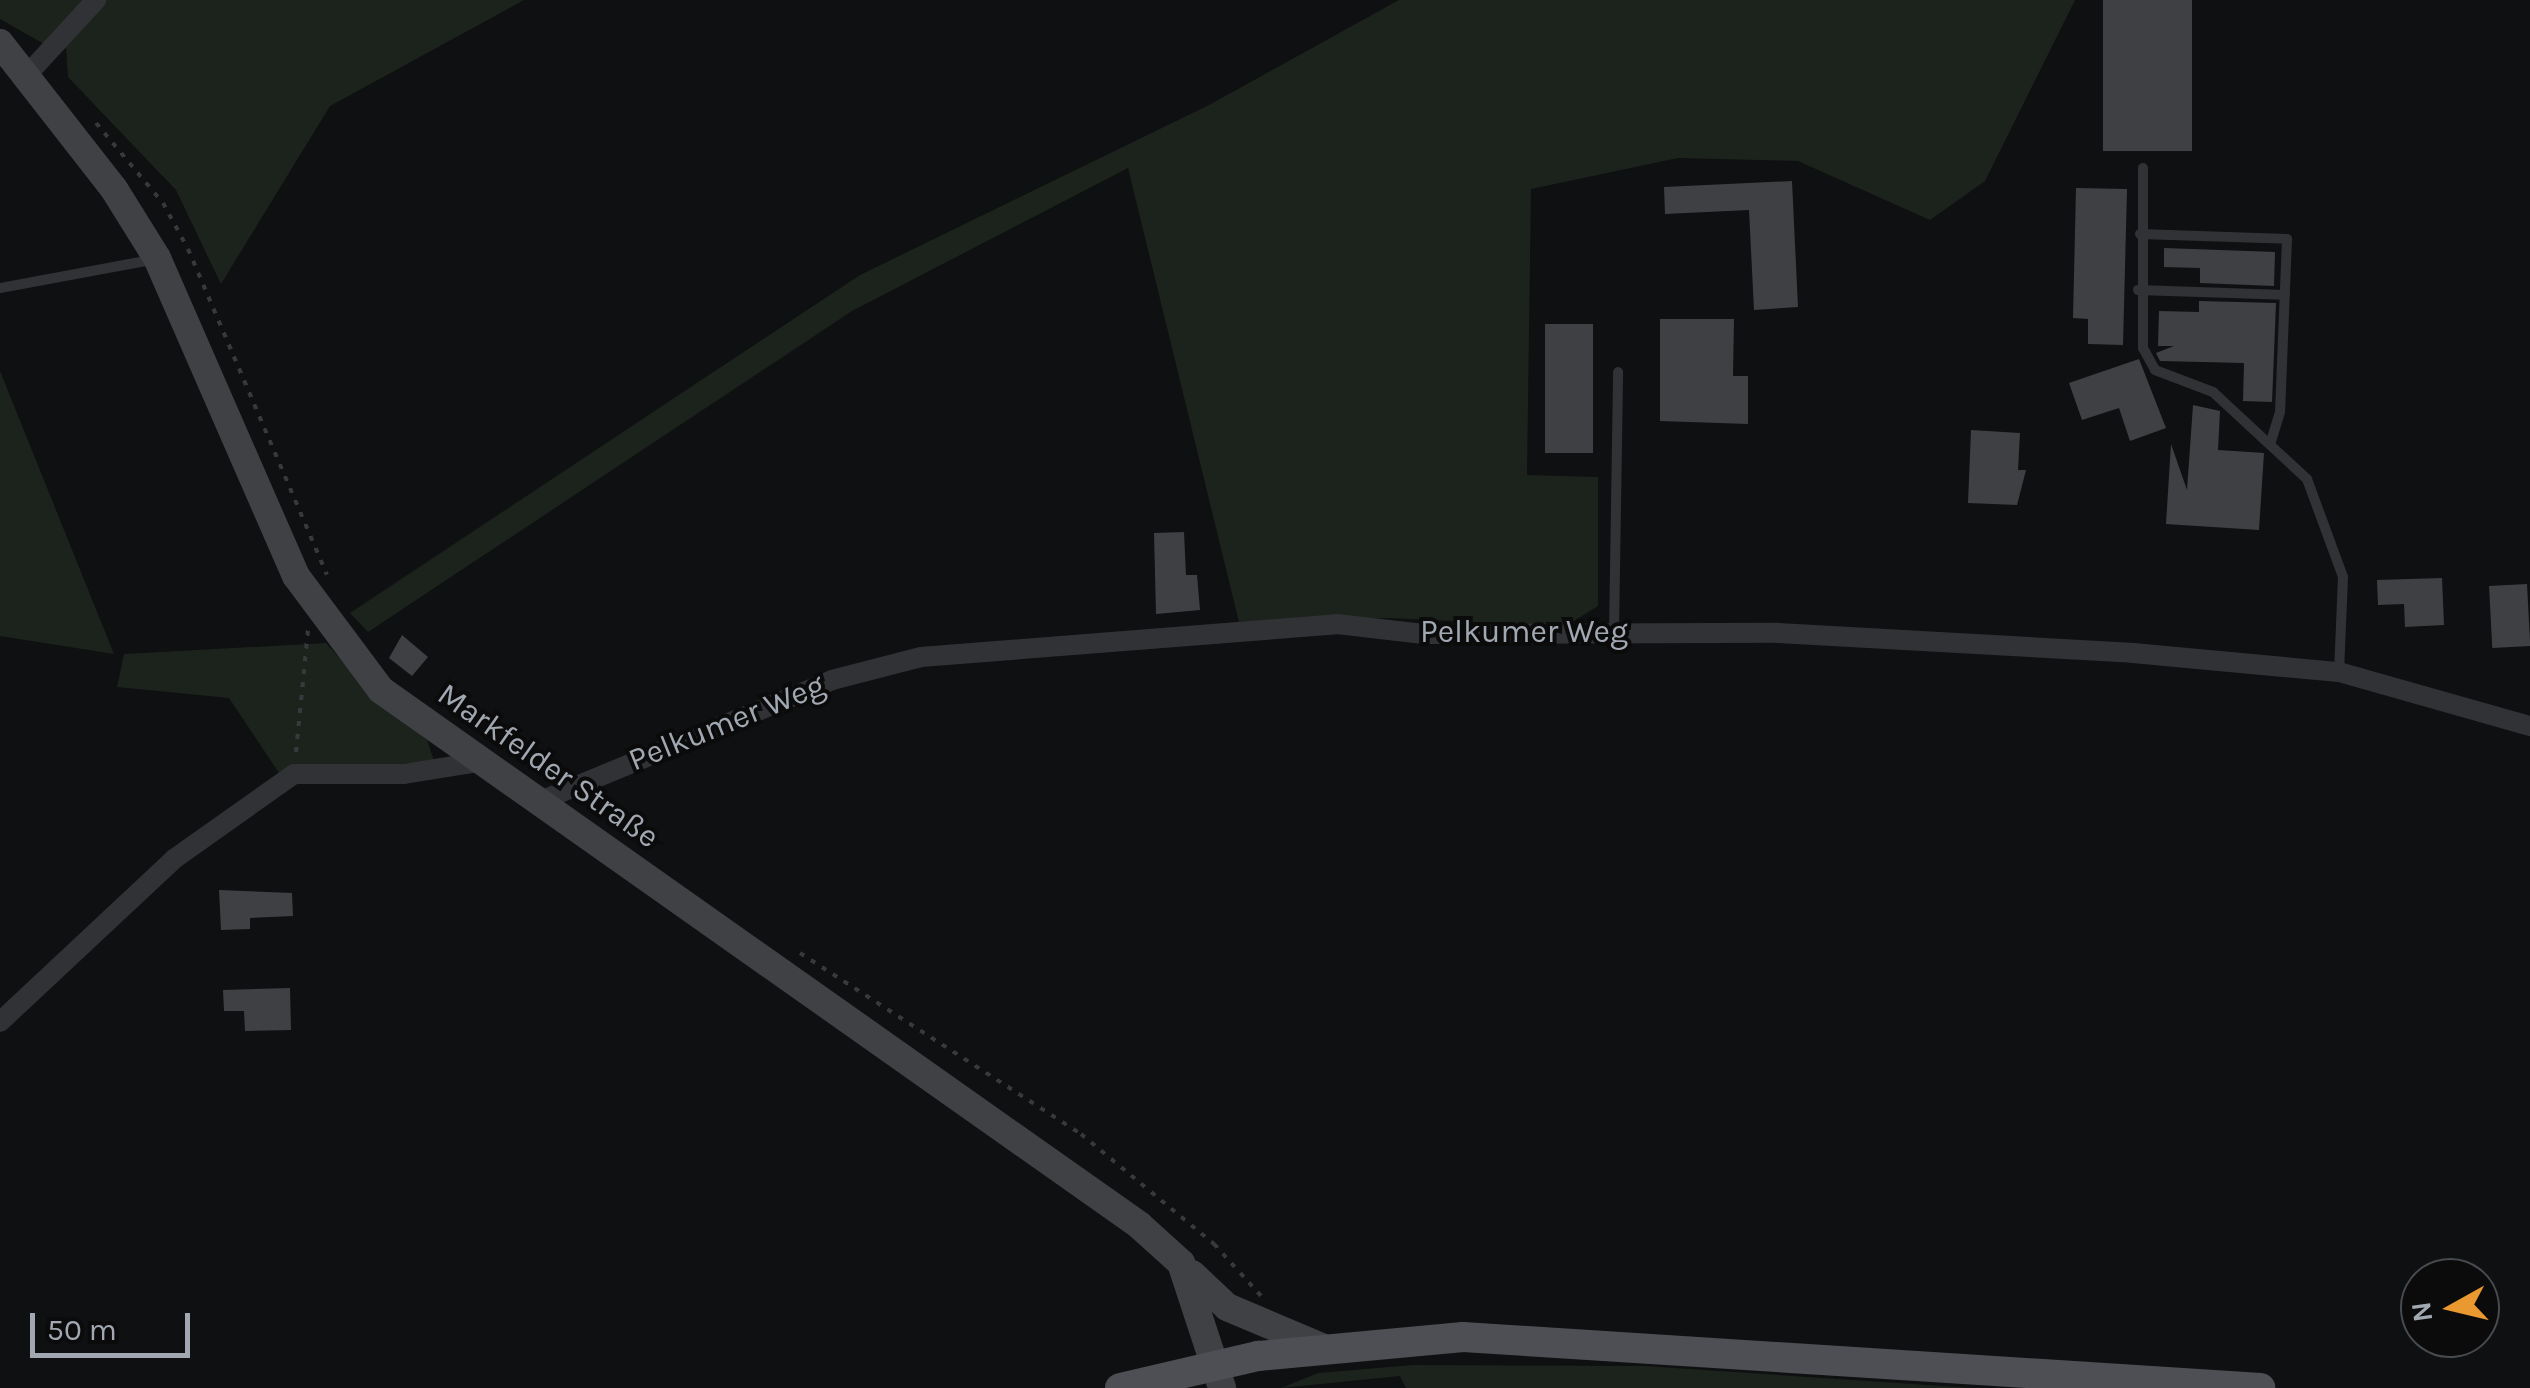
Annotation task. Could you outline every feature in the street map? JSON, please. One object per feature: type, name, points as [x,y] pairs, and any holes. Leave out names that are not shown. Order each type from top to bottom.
[{"type":"main road","points":[[1120,1388],[1219,1375],[1324,1348],[1407,1338],[1527,1339],[2260,1388]]},
{"type":"street","points":[[25,77],[96,0]]},
{"type":"street","name":"Markfelder Straße","points":[[0,42],[114,189],[157,258],[320,617],[381,690],[1078,1177],[1227,1307],[1324,1348]]},
{"type":"street","name":"Pelkumer Weg","points":[[538,802],[832,680],[921,657],[1338,624],[1423,634],[1778,633],[2339,672],[2530,726]]},
{"type":"street","points":[[0,1022],[174,860],[294,774],[404,774],[479,762]]},
{"type":"street","points":[[1181,1263],[1219,1375]]},
{"type":"lane","points":[[2143,168],[2138,290],[2141,341],[2152,366],[2212,392],[2307,479],[2326,514],[2343,577],[2339,672]]},
{"type":"lane","points":[[2140,234],[2287,239],[2280,412],[2270,445]]},
{"type":"lane","points":[[0,288],[157,258]]},
{"type":"lane","points":[[2138,290],[2285,295]]},
{"type":"lane","points":[[1614,633],[1618,372]]},
{"type":"path","points":[[294,774],[303,633],[320,617]]},
{"type":"shaded area","points":[[0,0],[524,0],[330,106],[221,284],[176,190],[68,77],[66,47],[60,53],[0,19]]},
{"type":"shaded area","points":[[1399,0],[2075,0],[1985,181],[1930,220],[1798,161],[1678,158],[1531,189],[1527,475],[1598,477],[1598,606],[1566,626],[1389,618],[1239,622],[1128,168],[852,311],[368,632],[350,613],[860,275],[1209,105]]},
{"type":"shaded area","points":[[0,371],[114,654],[0,636]]},
{"type":"shaded area","points":[[326,643],[379,702],[427,740],[434,761],[281,776],[229,698],[117,687],[124,654]]},
{"type":"shaded area","points":[[1413,1365],[1644,1366],[1973,1388],[1406,1388],[1400,1376],[1281,1388],[1318,1373]]},
{"type":"building","points":[[2103,0],[2192,0],[2192,151],[2103,151]]},
{"type":"building","points":[[1792,181],[1798,307],[1754,310],[1749,210],[1665,214],[1664,187]]},
{"type":"building","points":[[2076,188],[2127,189],[2123,345],[2088,344],[2088,319],[2073,318]]},
{"type":"building","points":[[2164,248],[2275,252],[2274,286],[2200,283],[2200,268],[2164,267]]},
{"type":"building","points":[[2199,301],[2276,303],[2272,402],[2243,401],[2244,363],[2160,361],[2156,353],[2174,346],[2158,346],[2159,311],[2199,312]]},
{"type":"building","points":[[1660,319],[1734,319],[1733,376],[1748,376],[1748,424],[1660,421]]},
{"type":"building","points":[[1545,324],[1593,324],[1593,453],[1545,453]]},
{"type":"building","points":[[2139,359],[2166,428],[2130,441],[2119,408],[2082,420],[2069,383]]},
{"type":"building","points":[[2193,405],[2220,411],[2218,450],[2264,453],[2259,530],[2166,524],[2171,444],[2187,490]]},
{"type":"building","points":[[1971,430],[2020,433],[2018,470],[2026,470],[2017,505],[1968,503]]},
{"type":"building","points":[[1184,532],[1186,575],[1197,575],[1200,610],[1156,614],[1154,533]]},
{"type":"building","points":[[2442,578],[2444,625],[2405,627],[2404,604],[2378,605],[2377,580]]},
{"type":"building","points":[[2527,584],[2530,646],[2492,648],[2489,586]]},
{"type":"building","points":[[402,635],[428,657],[412,676],[389,658]]},
{"type":"building","points":[[219,890],[292,893],[293,916],[250,918],[250,929],[221,930]]},
{"type":"building","points":[[290,988],[291,1030],[245,1031],[244,1011],[224,1011],[223,990]]}]
